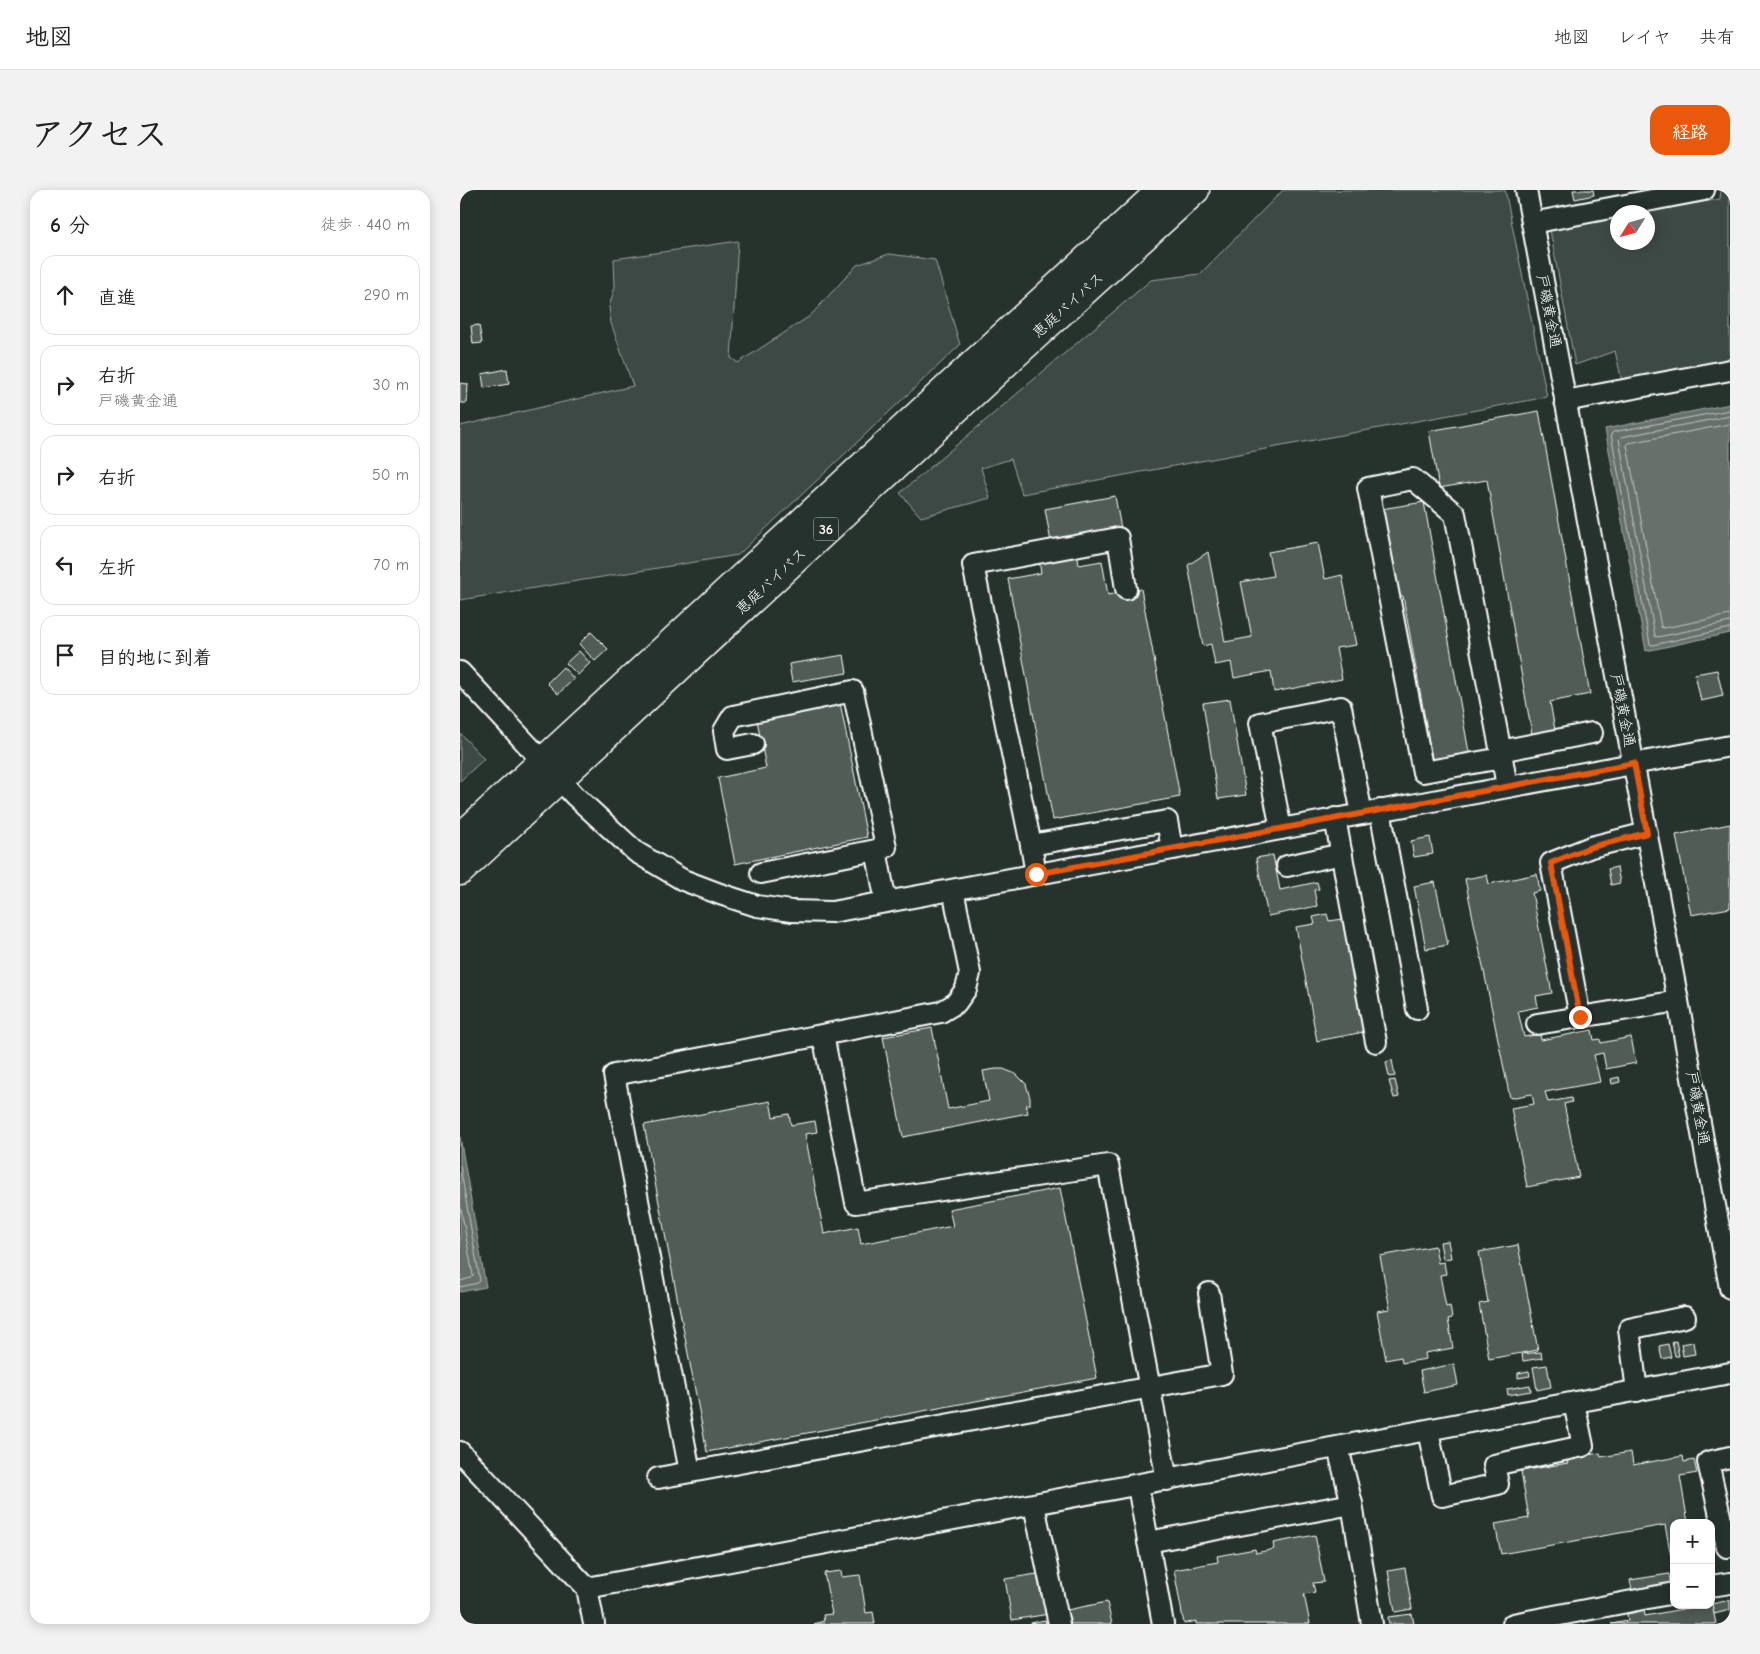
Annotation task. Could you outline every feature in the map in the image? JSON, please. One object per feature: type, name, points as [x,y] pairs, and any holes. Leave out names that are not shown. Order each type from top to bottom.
[{"type":"highway","name":"恵庭バイパス","points":[[460,871],[551,770],[770,554],[1162,190]]},
{"type":"highway","name":"恵庭バイパス","points":[[460,838],[551,770],[1195,190]]},
{"type":"street","name":"戸磯黄金通","points":[[1526,190],[1634,763],[1730,1288]]},
{"type":"street","points":[[1532,223],[1704,190]]},
{"type":"street","points":[[1565,401],[1730,370]]},
{"type":"street","points":[[1507,786],[1501,755],[1455,514],[1413,479],[1368,488],[1423,772],[1501,755],[1592,733]]},
{"type":"street","points":[[1036,874],[973,565],[1118,538],[1126,589]]},
{"type":"street","points":[[460,672],[551,770],[636,852],[683,880],[757,906],[791,911],[832,912],[1730,746]]},
{"type":"street","points":[[752,744],[727,749],[724,731],[733,716],[853,691],[886,847],[761,873]]},
{"type":"street","points":[[1281,828],[1260,723],[1341,708],[1371,812],[1417,1008]]},
{"type":"street","points":[[1335,818],[1376,1042]]},
{"type":"street","points":[[1031,845],[1167,821],[1172,849]]},
{"type":"street","points":[[1580,1017],[1551,863],[1591,847],[1647,833]]},
{"type":"street","points":[[876,850],[886,902]]},
{"type":"street","points":[[1287,866],[1342,854]]},
{"type":"street","points":[[690,1472],[614,1074],[941,1012],[956,1003],[966,990],[970,973],[952,890]]},
{"type":"street","points":[[1537,1024],[1678,1001]]},
{"type":"street","points":[[823,1035],[856,1203],[1108,1165],[1167,1480]]},
{"type":"street","points":[[658,1478],[1222,1374],[1209,1293]]},
{"type":"street","points":[[1637,1391],[1628,1329],[1685,1316]]},
{"type":"street","points":[[587,1588],[1138,1486],[1730,1373]]},
{"type":"street","points":[[1428,1431],[1442,1496],[1498,1484],[1494,1465],[1583,1446],[1574,1403]]},
{"type":"street","points":[[1338,1448],[1352,1504],[1372,1624]]},
{"type":"street","points":[[460,1452],[587,1588],[594,1624]]},
{"type":"street","points":[[1727,1548],[1708,1462],[1730,1457]]},
{"type":"street","points":[[1138,1486],[1163,1624]]},
{"type":"street","points":[[1148,1542],[1352,1504]]},
{"type":"street","points":[[1034,1505],[1059,1624]]},
{"type":"street","points":[[1715,1585],[1730,1582]]},
{"type":"street","points":[[1513,1624],[1670,1594]]},
{"type":"shaded area","points":[[1283,190],[1505,190],[1547,397],[1022,494],[1011,459],[981,468],[990,498],[921,517],[900,493],[1151,280],[1200,274]]},
{"type":"shaded area","points":[[1721,190],[1730,190],[1730,361],[1622,381],[1615,351],[1575,365],[1550,230],[1610,219],[1610,250],[1655,250],[1655,211],[1720,199]]},
{"type":"shaded area","points":[[738,241],[731,358],[738,363],[810,316],[857,265],[889,254],[935,260],[960,345],[738,555],[460,600],[460,426],[633,386],[611,323],[609,307],[615,287],[614,259]]},
{"type":"shaded area","points":[[460,735],[484,759],[460,781]]},
{"type":"water","points":[[1730,404],[1730,633],[1646,651],[1605,429]]},
{"type":"water","points":[[460,1137],[486,1287],[460,1292]]},
{"type":"building","points":[[1573,190],[1593,190],[1594,195],[1575,199]]},
{"type":"building","points":[[479,325],[482,343],[473,344],[471,326]]},
{"type":"building","points":[[507,369],[509,384],[484,388],[482,374]]},
{"type":"building","points":[[460,383],[468,384],[467,403],[460,403]]},
{"type":"building","points":[[1539,411],[1590,694],[1550,702],[1555,730],[1532,734],[1487,480],[1439,488],[1429,431]]},
{"type":"building","points":[[1115,496],[1121,529],[1051,542],[1045,509]]},
{"type":"building","points":[[1424,502],[1470,758],[1433,764],[1403,596],[1397,597],[1381,509]]},
{"type":"building","points":[[1318,543],[1325,579],[1342,575],[1356,645],[1336,648],[1342,679],[1274,692],[1271,671],[1234,678],[1231,662],[1215,665],[1211,644],[1203,646],[1188,565],[1208,552],[1225,642],[1252,637],[1241,582],[1273,576],[1268,552]]},
{"type":"building","points":[[1077,552],[1079,565],[1102,561],[1108,595],[1141,589],[1180,797],[1053,820],[1008,579],[1041,573],[1039,560]]},
{"type":"building","points":[[591,632],[608,649],[595,661],[579,644]]},
{"type":"building","points":[[579,651],[590,663],[578,675],[566,663]]},
{"type":"building","points":[[844,655],[847,673],[792,682],[789,664]]},
{"type":"building","points":[[563,667],[574,679],[558,694],[547,683]]},
{"type":"building","points":[[1717,670],[1723,696],[1701,701],[1695,674]]},
{"type":"building","points":[[1230,699],[1246,795],[1218,799],[1203,703]]},
{"type":"building","points":[[840,703],[867,837],[735,864],[718,778],[766,768],[757,720]]},
{"type":"building","points":[[1730,824],[1730,908],[1691,915],[1676,835]]},
{"type":"building","points":[[1430,837],[1433,854],[1414,857],[1411,841]]},
{"type":"building","points":[[1273,855],[1280,890],[1317,882],[1319,889],[1314,890],[1317,906],[1268,916],[1256,858]]},
{"type":"building","points":[[1617,867],[1620,883],[1611,885],[1608,869]]},
{"type":"building","points":[[1537,874],[1540,891],[1532,893],[1552,993],[1536,996],[1538,1007],[1518,1011],[1524,1037],[1540,1034],[1541,1040],[1592,1030],[1594,1040],[1600,1039],[1601,1043],[1631,1037],[1636,1063],[1606,1069],[1603,1053],[1594,1055],[1600,1082],[1545,1092],[1548,1102],[1571,1098],[1572,1102],[1564,1104],[1579,1177],[1527,1187],[1511,1108],[1534,1104],[1532,1094],[1510,1098],[1465,879],[1487,875],[1489,884]]},
{"type":"building","points":[[1435,882],[1448,945],[1426,949],[1414,886]]},
{"type":"building","points":[[1327,914],[1329,921],[1343,919],[1364,1032],[1317,1041],[1296,927],[1315,924],[1313,917]]},
{"type":"building","points":[[932,1028],[948,1109],[989,1101],[983,1071],[1003,1069],[1016,1074],[1026,1084],[1030,1098],[1030,1105],[1026,1105],[1028,1113],[903,1137],[883,1037]]},
{"type":"building","points":[[1392,1060],[1395,1076],[1389,1077],[1386,1062]]},
{"type":"building","points":[[1619,1077],[1620,1082],[1612,1084],[1611,1079]]},
{"type":"building","points":[[1395,1080],[1399,1097],[1394,1098],[1389,1081]]},
{"type":"building","points":[[770,1101],[773,1117],[789,1114],[791,1125],[815,1121],[817,1132],[805,1134],[824,1234],[858,1227],[861,1244],[953,1226],[949,1209],[1060,1188],[1097,1378],[707,1452],[644,1125]]},
{"type":"building","points":[[1448,1241],[1451,1258],[1443,1259],[1440,1242]]},
{"type":"building","points":[[1518,1245],[1538,1350],[1489,1359],[1479,1304],[1488,1302],[1479,1252]]},
{"type":"building","points":[[1435,1246],[1438,1263],[1444,1262],[1446,1274],[1440,1275],[1446,1307],[1450,1306],[1452,1318],[1448,1319],[1453,1348],[1425,1353],[1426,1359],[1402,1363],[1401,1357],[1386,1360],[1377,1311],[1390,1309],[1380,1256]]},
{"type":"building","points":[[1676,1341],[1679,1356],[1675,1356],[1672,1342]]},
{"type":"building","points":[[1693,1342],[1695,1354],[1683,1356],[1681,1344]]},
{"type":"building","points":[[1668,1344],[1671,1357],[1662,1359],[1659,1346]]},
{"type":"building","points":[[1541,1352],[1542,1358],[1523,1361],[1522,1354]]},
{"type":"building","points":[[1454,1364],[1458,1385],[1424,1392],[1420,1371]]},
{"type":"building","points":[[1547,1365],[1551,1387],[1537,1390],[1533,1367]]},
{"type":"building","points":[[1529,1371],[1530,1376],[1518,1378],[1518,1373]]},
{"type":"building","points":[[1530,1385],[1531,1391],[1508,1395],[1507,1389]]},
{"type":"building","points":[[1631,1452],[1633,1465],[1683,1456],[1684,1462],[1694,1460],[1697,1473],[1680,1476],[1687,1519],[1670,1519],[1670,1551],[1665,1525],[1501,1554],[1495,1524],[1529,1518],[1521,1471],[1568,1463],[1567,1458],[1600,1453],[1601,1457]]},
{"type":"building","points":[[1315,1535],[1324,1582],[1313,1583],[1315,1592],[1304,1594],[1310,1624],[1196,1624],[1196,1621],[1184,1624],[1174,1570],[1218,1562],[1217,1556],[1255,1549],[1256,1553],[1274,1549],[1273,1543]]},
{"type":"building","points":[[1405,1568],[1412,1609],[1395,1612],[1388,1571]]},
{"type":"building","points":[[841,1571],[842,1577],[860,1575],[866,1613],[873,1612],[875,1624],[814,1624],[824,1621],[823,1615],[832,1614],[824,1573]]},
{"type":"building","points":[[1037,1574],[1041,1595],[1046,1594],[1049,1614],[1012,1620],[1005,1579]]},
{"type":"building","points":[[1669,1574],[1670,1589],[1633,1595],[1630,1580]]},
{"type":"building","points":[[1730,1600],[1730,1610],[1714,1614],[1715,1603]]},
{"type":"building","points":[[1107,1602],[1112,1624],[1070,1624],[1067,1610]]},
{"type":"building","points":[[1683,1609],[1713,1609],[1716,1624],[1611,1624],[1628,1621],[1627,1614],[1644,1610],[1645,1616]]},
{"type":"building","points":[[1412,1614],[1414,1624],[1389,1624],[1388,1617]]},
{"type":"building","points":[[1045,1620],[1046,1624],[1031,1624],[1031,1623]]},
{"type":"route","points":[[1036,874],[1634,763],[1647,833],[1591,847],[1551,863],[1580,1017]]}]
